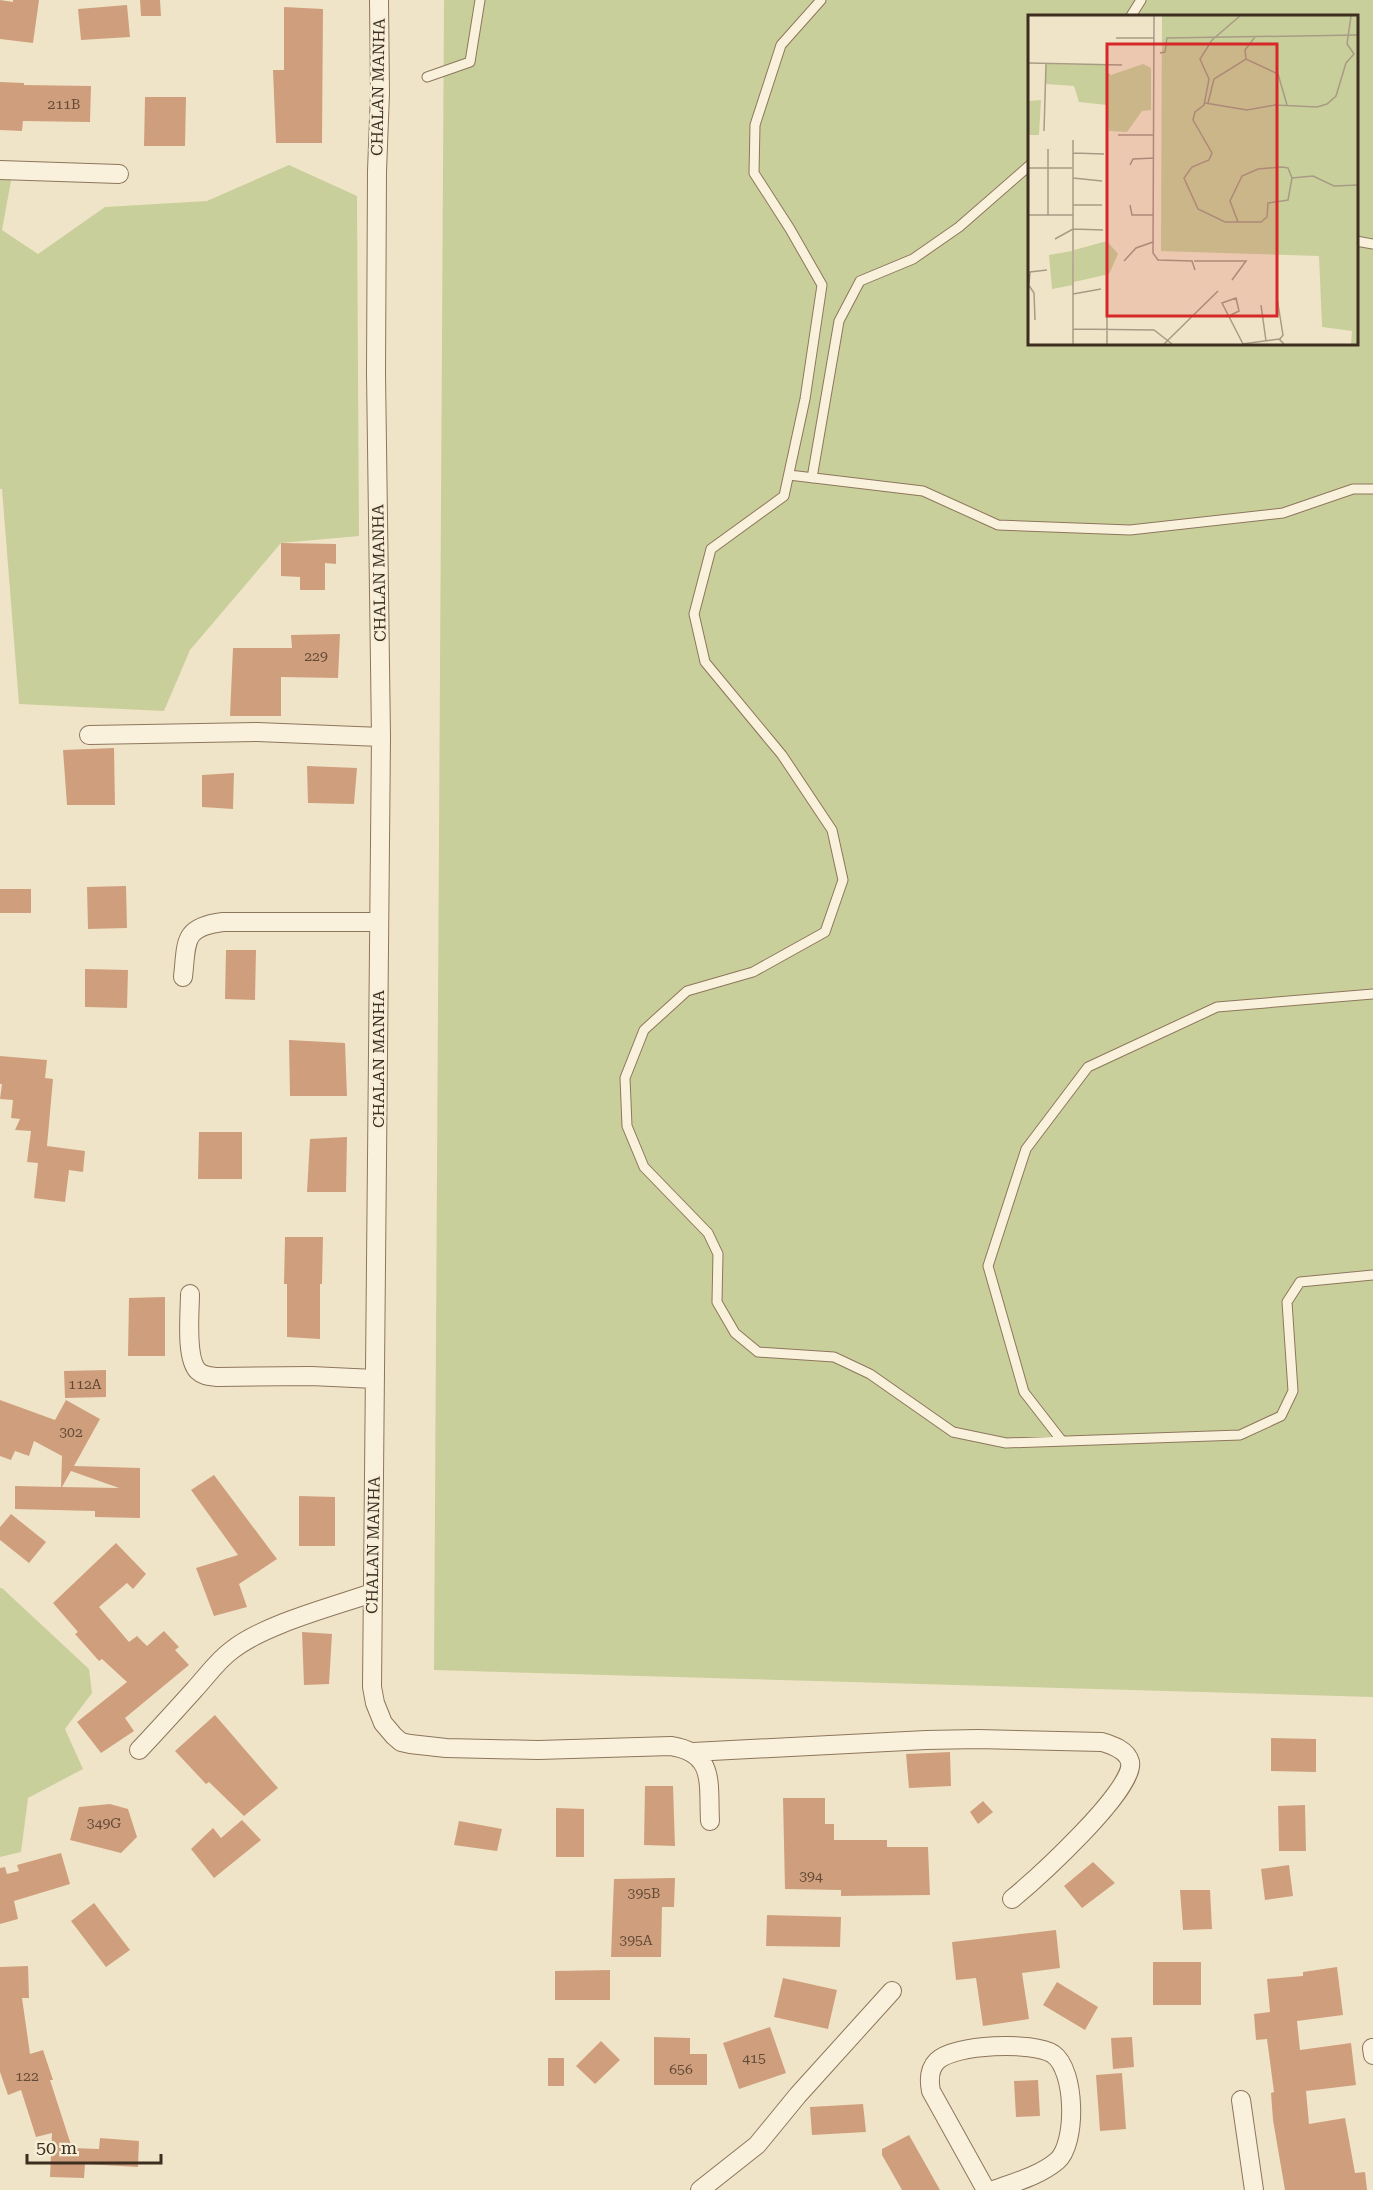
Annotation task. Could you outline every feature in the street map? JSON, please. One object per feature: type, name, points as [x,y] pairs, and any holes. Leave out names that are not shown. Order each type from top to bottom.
[{"type":"street","name":"CHALAN MANHA","points":[[379,0],[376,373],[381,737],[378,922],[379,1158],[372,1593],[372,1687],[375,1703],[383,1724],[401,1742],[446,1748],[538,1750],[671,1746],[693,1752],[978,1739],[1102,1742],[1124,1752],[1130,1761],[1130,1774],[1116,1795],[1037,1878],[1012,1899]]},
{"type":"street","points":[[0,170],[119,174]]},
{"type":"street","points":[[89,735],[257,732],[381,737]]},
{"type":"street","points":[[183,977],[190,937],[195,929],[208,924],[223,922],[378,922]]},
{"type":"street","points":[[190,1294],[191,1352],[194,1366],[204,1375],[375,1379]]},
{"type":"street","points":[[139,1750],[211,1670],[236,1647],[303,1617],[372,1593]]},
{"type":"street","points":[[693,1752],[705,1765],[710,1821]]},
{"type":"street","points":[[700,2190],[758,2145],[798,2095],[816,2078],[860,2024],[892,1991]]},
{"type":"street","points":[[986,2190],[931,2091],[929,2080],[933,2069],[937,2061],[944,2057],[983,2048],[1027,2046],[1044,2050],[1056,2057],[1067,2077],[1071,2116],[1066,2148],[1053,2164],[1033,2175],[994,2190]]},
{"type":"street","points":[[1241,2100],[1254,2190]]},
{"type":"lane","points":[[427,76],[470,62],[480,0]]},
{"type":"lane","points":[[821,0],[780,45],[755,125],[754,173],[822,285],[805,399],[784,496],[711,549],[694,614],[705,662],[782,755],[832,830],[843,880],[825,932],[753,972],[687,991],[644,1029],[625,1078],[627,1126],[644,1167],[708,1233],[718,1254],[717,1302],[735,1333],[758,1352],[834,1357],[870,1374],[953,1432],[1006,1443],[1240,1435],[1281,1416],[1293,1391],[1287,1302],[1300,1282],[1373,1275]]},
{"type":"lane","points":[[1132,15],[1141,0]]},
{"type":"lane","points":[[812,478],[839,321],[861,280],[913,259],[959,227],[1028,166]]},
{"type":"lane","points":[[1358,241],[1373,244]]},
{"type":"lane","points":[[789,475],[923,490],[998,525],[1130,530],[1283,513],[1353,489],[1373,489]]},
{"type":"lane","points":[[1062,1441],[1024,1392],[988,1266],[1026,1149],[1088,1067],[1217,1007],[1373,994]]},
{"type":"green space","points":[[444,0],[1373,0],[1373,1697],[434,1670]]},
{"type":"green space","points":[[289,165],[357,196],[359,536],[281,543],[190,650],[164,711],[19,704],[2,489],[0,489],[0,170],[13,170],[2,230],[38,254],[105,207],[207,201]]},
{"type":"green space","points":[[0,1588],[89,1669],[92,1693],[65,1729],[83,1769],[28,1798],[21,1852],[0,1857]]},
{"type":"building","points":[[0,0],[13,2],[13,0],[39,0],[33,43],[0,39]]},
{"type":"building","points":[[140,0],[160,0],[161,16],[141,16]]},
{"type":"building","points":[[127,5],[130,37],[81,40],[78,9]]},
{"type":"building","points":[[284,7],[323,9],[322,143],[276,143],[273,70],[284,70]]},
{"type":"building","points":[[0,82],[24,83],[24,85],[91,86],[90,122],[23,121],[22,131],[0,130]]},
{"type":"building","points":[[145,97],[186,97],[185,146],[144,146]]},
{"type":"building","points":[[281,543],[336,544],[336,564],[325,563],[325,590],[300,590],[300,577],[281,576]]},
{"type":"building","points":[[340,634],[338,678],[281,677],[281,716],[230,716],[233,648],[292,648],[291,635]]},
{"type":"building","points":[[114,748],[115,805],[67,805],[63,750]]},
{"type":"building","points":[[307,766],[357,768],[354,804],[308,803]]},
{"type":"building","points":[[234,773],[233,809],[202,807],[202,775]]},
{"type":"building","points":[[126,886],[127,928],[88,929],[87,887]]},
{"type":"building","points":[[0,889],[31,889],[31,913],[0,913]]},
{"type":"building","points":[[226,950],[256,950],[255,1000],[225,999]]},
{"type":"building","points":[[85,969],[128,970],[127,1008],[85,1007]]},
{"type":"building","points":[[289,1040],[345,1043],[347,1096],[290,1096]]},
{"type":"building","points":[[0,1056],[47,1060],[45,1078],[53,1079],[47,1146],[85,1151],[83,1172],[69,1170],[65,1202],[34,1198],[38,1163],[27,1162],[31,1131],[15,1130],[20,1119],[11,1118],[13,1100],[0,1099],[2,1084],[0,1084]]},
{"type":"building","points":[[199,1132],[242,1132],[242,1179],[198,1179]]},
{"type":"building","points":[[347,1137],[346,1192],[307,1192],[310,1139]]},
{"type":"building","points":[[285,1237],[323,1237],[320,1339],[287,1337],[287,1284],[284,1284]]},
{"type":"building","points":[[165,1297],[165,1356],[128,1356],[129,1298]]},
{"type":"building","points":[[106,1370],[106,1397],[65,1398],[64,1371]]},
{"type":"building","points":[[0,1400],[55,1420],[66,1400],[100,1419],[74,1466],[140,1468],[140,1518],[95,1517],[95,1511],[15,1509],[15,1486],[61,1487],[62,1456],[34,1441],[29,1456],[15,1451],[11,1460],[0,1456]],"holes":[[[71,1471],[119,1488],[62,1487]]]},
{"type":"building","points":[[214,1475],[277,1559],[239,1584],[247,1607],[214,1616],[196,1568],[238,1555],[191,1490]]},
{"type":"building","points":[[299,1496],[335,1497],[335,1546],[299,1546]]},
{"type":"building","points":[[11,1514],[46,1542],[29,1563],[0,1540],[0,1527]]},
{"type":"building","points":[[116,1543],[146,1574],[133,1589],[127,1583],[99,1607],[129,1642],[137,1636],[147,1646],[164,1631],[179,1647],[175,1650],[189,1665],[125,1718],[134,1731],[101,1753],[77,1722],[127,1682],[102,1659],[99,1661],[75,1634],[78,1632],[53,1603]]},
{"type":"building","points":[[302,1632],[332,1634],[329,1684],[304,1685]]},
{"type":"building","points":[[215,1715],[278,1788],[244,1816],[209,1782],[206,1784],[175,1751]]},
{"type":"building","points":[[1271,1738],[1316,1739],[1316,1772],[1271,1771]]},
{"type":"building","points":[[950,1752],[951,1786],[909,1788],[906,1754]]},
{"type":"building","points":[[645,1786],[673,1786],[675,1846],[644,1845]]},
{"type":"building","points":[[783,1798],[825,1798],[825,1824],[834,1824],[834,1840],[887,1840],[887,1847],[928,1847],[930,1895],[841,1896],[841,1890],[785,1889]]},
{"type":"building","points":[[983,1801],[993,1812],[978,1824],[970,1812]]},
{"type":"building","points":[[110,1804],[128,1809],[137,1837],[121,1853],[70,1840],[79,1807]]},
{"type":"building","points":[[1305,1805],[1306,1851],[1279,1851],[1278,1806]]},
{"type":"building","points":[[556,1808],[584,1809],[584,1857],[556,1857]]},
{"type":"building","points":[[242,1820],[261,1840],[214,1878],[191,1849],[213,1828],[221,1838]]},
{"type":"building","points":[[459,1821],[502,1829],[497,1851],[454,1845]]},
{"type":"building","points":[[61,1853],[70,1884],[14,1901],[18,1919],[0,1924],[0,1868],[5,1867],[7,1874],[19,1871],[17,1865]]},
{"type":"building","points":[[1093,1862],[1115,1883],[1082,1908],[1064,1886]]},
{"type":"building","points":[[1289,1865],[1293,1896],[1265,1900],[1261,1869]]},
{"type":"building","points":[[675,1878],[674,1907],[662,1907],[661,1957],[611,1957],[614,1879]]},
{"type":"building","points":[[1180,1890],[1210,1890],[1212,1929],[1183,1930]]},
{"type":"building","points":[[94,1903],[130,1950],[106,1967],[71,1921]]},
{"type":"building","points":[[767,1915],[841,1917],[840,1947],[766,1946]]},
{"type":"building","points":[[1056,1930],[1060,1968],[1022,1973],[1029,2019],[983,2026],[976,1978],[956,1980],[952,1942]]},
{"type":"building","points":[[1153,1962],[1201,1962],[1201,2005],[1153,2005]]},
{"type":"building","points":[[28,1966],[29,1998],[22,1998],[30,2054],[43,2050],[53,2080],[50,2080],[72,2148],[99,2149],[100,2138],[139,2141],[138,2167],[85,2164],[84,2178],[50,2177],[52,2133],[36,2137],[21,2090],[8,2095],[0,2072],[0,1967]]},
{"type":"building","points":[[1337,1967],[1343,2015],[1297,2021],[1300,2050],[1351,2043],[1356,2085],[1306,2091],[1309,2124],[1345,2118],[1355,2173],[1365,2172],[1367,2190],[1285,2190],[1273,2120],[1271,2093],[1274,2092],[1267,2039],[1256,2040],[1254,2014],[1270,2012],[1267,1979],[1303,1976],[1303,1972]]},
{"type":"building","points":[[610,1970],[610,2000],[555,2000],[555,1971]]},
{"type":"building","points":[[783,1978],[837,1990],[828,2029],[774,2017]]},
{"type":"building","points":[[1057,1982],[1098,2007],[1085,2030],[1043,2005]]},
{"type":"building","points":[[770,2027],[786,2073],[739,2089],[723,2043]]},
{"type":"building","points":[[654,2037],[690,2038],[690,2054],[707,2054],[707,2085],[654,2085]]},
{"type":"building","points":[[1132,2037],[1134,2067],[1113,2069],[1111,2038]]},
{"type":"building","points":[[601,2041],[620,2060],[595,2084],[576,2066]]},
{"type":"building","points":[[548,2058],[564,2058],[564,2086],[548,2086]]},
{"type":"building","points":[[1122,2073],[1126,2129],[1100,2131],[1096,2075]]},
{"type":"building","points":[[1038,2080],[1040,2116],[1016,2117],[1014,2081]]},
{"type":"building","points":[[863,2104],[866,2132],[812,2135],[810,2107]]},
{"type":"building","points":[[909,2135],[940,2190],[902,2190],[882,2155],[882,2149]]}]
